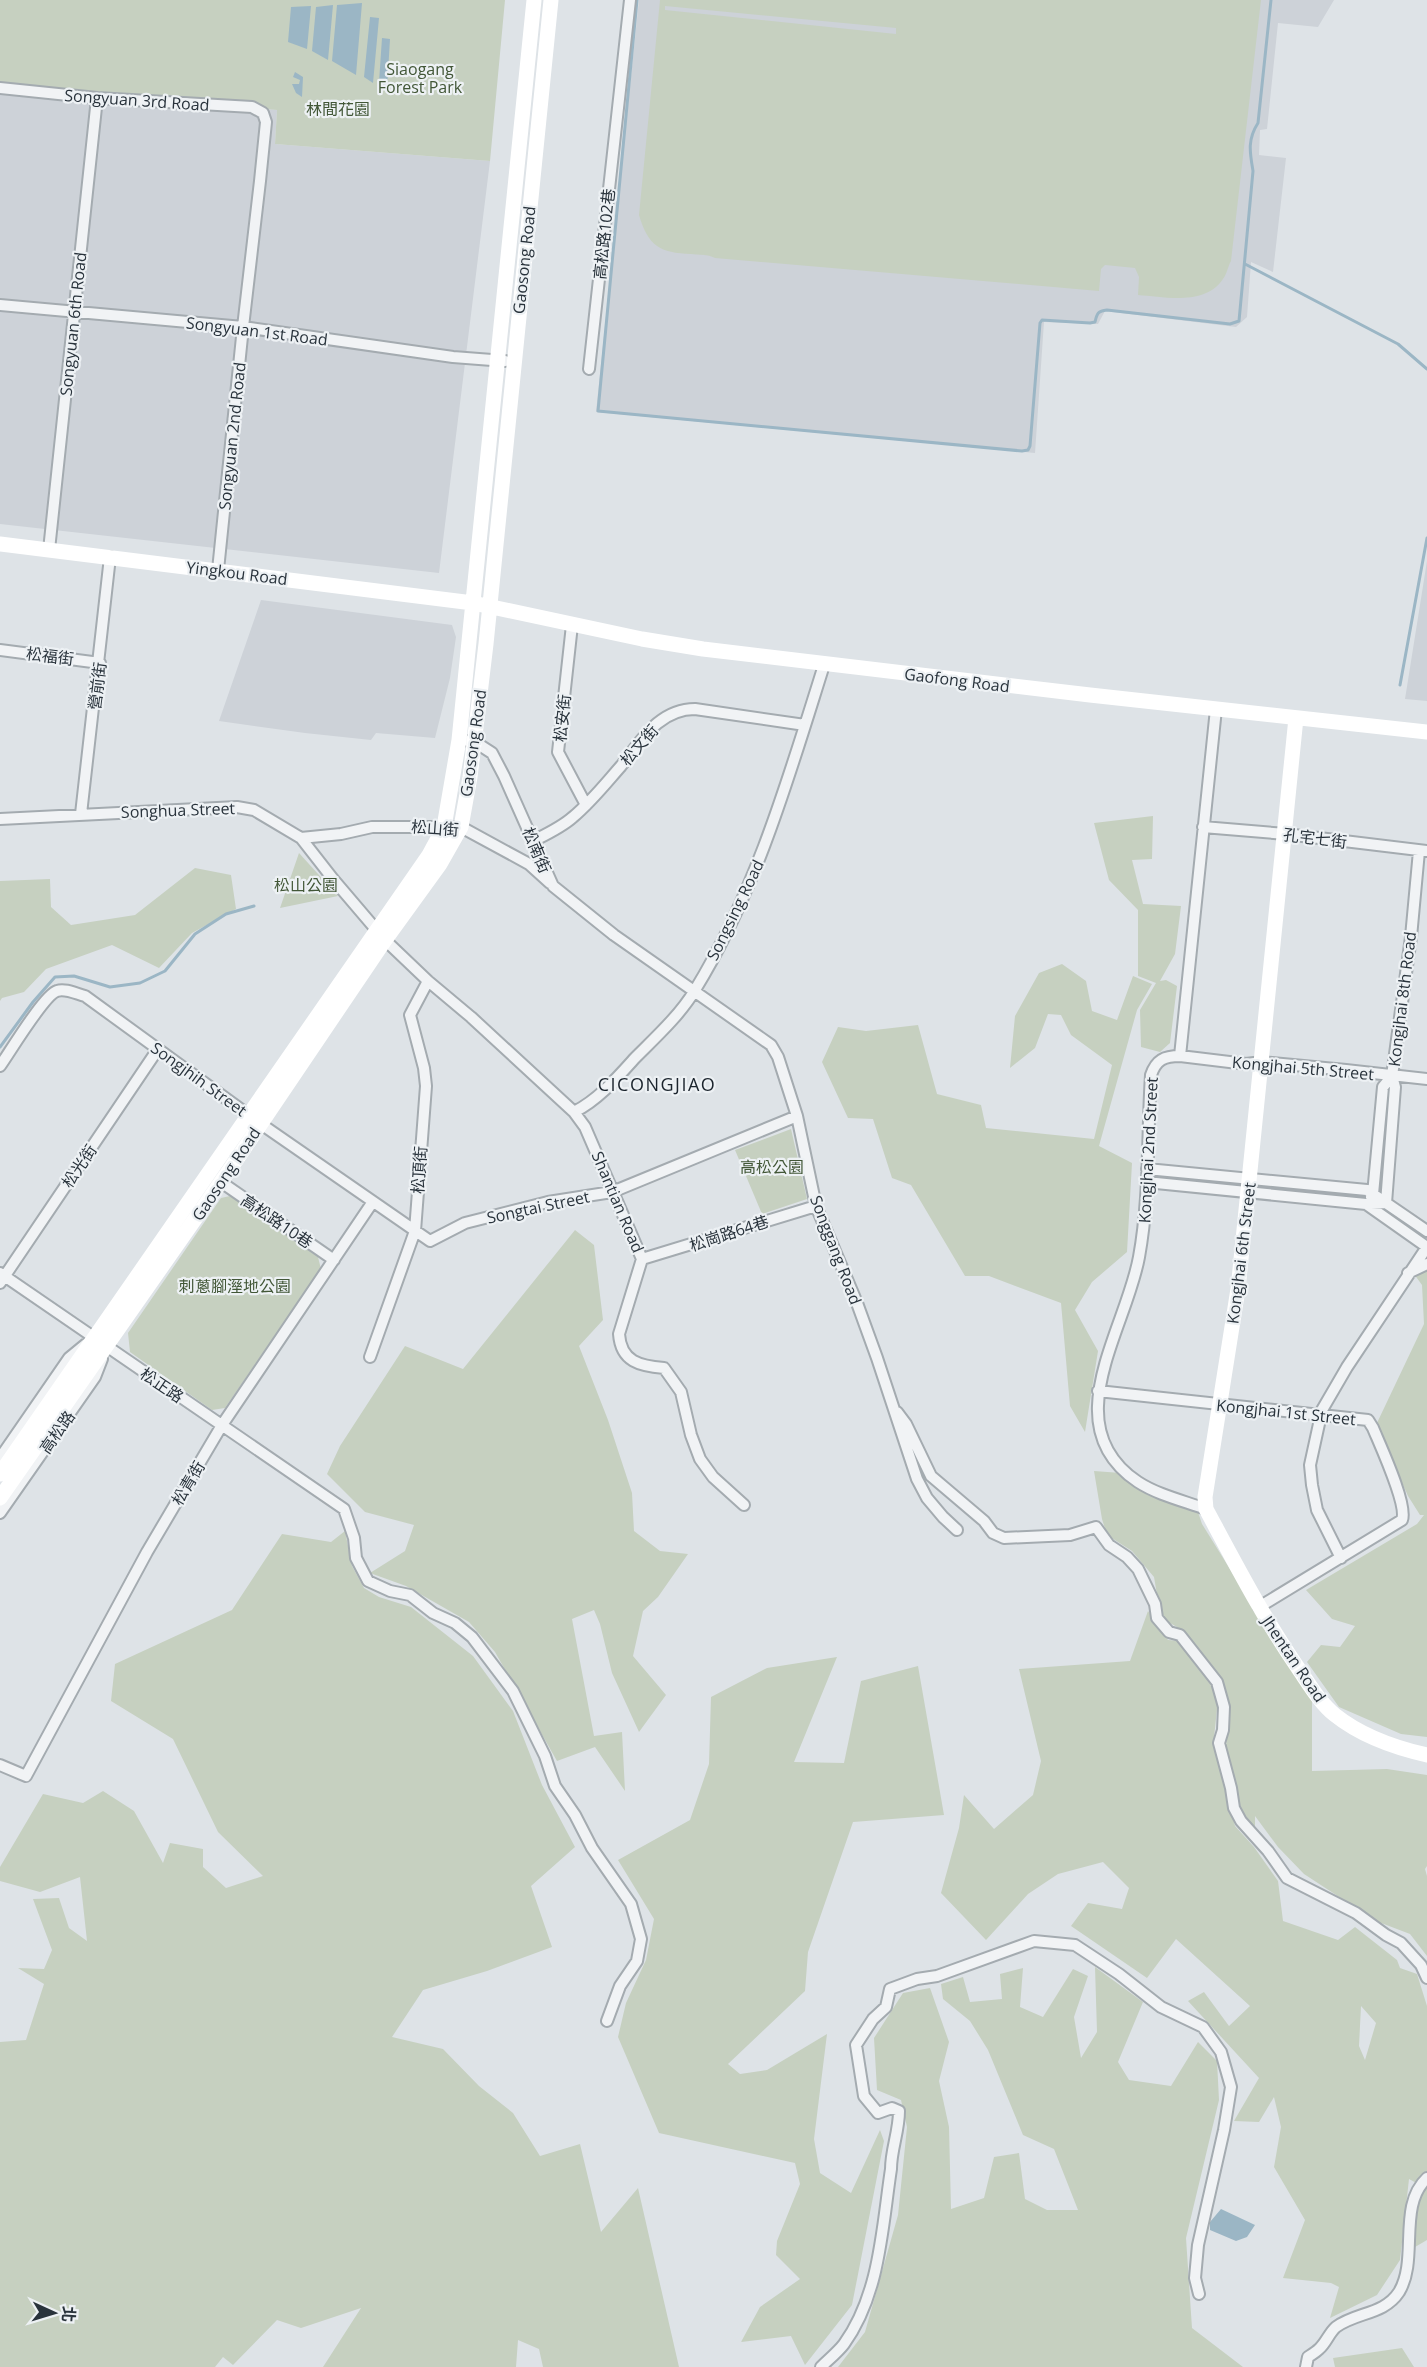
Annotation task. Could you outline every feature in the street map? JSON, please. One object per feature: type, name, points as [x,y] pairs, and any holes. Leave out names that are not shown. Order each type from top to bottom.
[{"type":"street","name":"Gaosong Road","points":[[80,1369],[93,1338],[255,1119],[381,935],[444,827],[459,740],[534,0]]},
{"type":"street","name":"Gaosong Road","points":[[381,935],[440,864],[461,827],[475,742],[490,606],[551,0]]},
{"type":"street","name":"高松路102巷","points":[[588,369],[630,0]]},
{"type":"street","name":"Songyuan 3rd Road","points":[[0,88],[97,98],[252,107],[263,113],[266,123]]},
{"type":"street","name":"Songyuan 6th Road","points":[[49,550],[97,98]]},
{"type":"street","name":"Songyuan 2nd Road","points":[[218,570],[266,123]]},
{"type":"street","name":"Songyuan 1st Road","points":[[0,305],[74,314],[243,327],[453,357],[514,362]]},
{"type":"street","name":"Yingkou Road","points":[[0,544],[490,606]]},
{"type":"street","name":"營前街","points":[[81,814],[100,663],[110,557]]},
{"type":"street","name":"Gaofong Road","points":[[490,606],[662,643],[824,665],[1427,732]]},
{"type":"street","name":"松安街","points":[[572,625],[558,752],[586,805]]},
{"type":"street","name":"松福街","points":[[0,650],[100,663]]},
{"type":"street","name":"Songsing Road","points":[[574,1112],[593,1100],[628,1066],[694,991],[732,922],[766,843],[785,791],[824,665]]},
{"type":"street","name":"松文街","points":[[534,841],[572,818],[586,805],[647,732],[660,721],[682,709],[805,725]]},
{"type":"street","points":[[1180,1056],[1216,709]]},
{"type":"street","name":"Kongjhai 6th Street","points":[[1206,1509],[1205,1497],[1238,1289],[1296,718]]},
{"type":"street","points":[[459,740],[475,742]]},
{"type":"street","name":"松南街","points":[[475,742],[492,753],[553,886],[614,935],[694,991]]},
{"type":"street","name":"Songhua Street","points":[[0,819],[237,807],[255,810],[301,838],[381,935]]},
{"type":"street","name":"松山街","points":[[301,838],[341,834],[372,827],[461,827],[529,864],[553,886]]},
{"type":"street","name":"孔宅七街","points":[[1203,827],[1286,834],[1423,851]]},
{"type":"street","name":"Kongjhai 8th Road","points":[[1386,1203],[1395,1087],[1392,1076],[1423,851]]},
{"type":"street","name":"Shantian Road","points":[[381,935],[428,981],[471,1017],[574,1112],[593,1142],[642,1259],[619,1334],[620,1345],[626,1355],[636,1363],[664,1368],[681,1392],[691,1434],[700,1459],[712,1477],[744,1505]]},
{"type":"street","name":"松頂街","points":[[370,1357],[415,1231],[426,1086],[424,1068],[410,1015],[428,981]]},
{"type":"street","name":"Songjhih Street","points":[[0,1066],[46,999],[57,991],[70,991],[85,996],[372,1203],[415,1231]]},
{"type":"street","name":"Songgang Road","points":[[694,991],[771,1045],[778,1057],[797,1116],[816,1206],[857,1303],[917,1479],[927,1498],[957,1530]]},
{"type":"street","name":"松光街","points":[[1,1277],[158,1049]]},
{"type":"street","name":"Kongjhai 5th Street","points":[[1180,1056],[1246,1064],[1262,1062],[1427,1079]]},
{"type":"street","name":"Kongjhai 2nd Street","points":[[1180,1056],[1160,1060],[1155,1064],[1151,1075],[1144,1224],[1139,1260],[1098,1391],[1102,1440],[1107,1452],[1120,1467],[1140,1483],[1206,1509]]},
{"type":"street","name":"Kongjhai 8th Road","points":[[1366,1204],[1373,1194],[1383,1087],[1392,1076]]},
{"type":"street","name":"Songtai Street","points":[[415,1231],[430,1241],[465,1222],[548,1202],[612,1192],[797,1116]]},
{"type":"street","name":"Gaosong Road","points":[[80,1369],[106,1347],[221,1182],[255,1119]]},
{"type":"street","points":[[1147,1169],[1366,1204],[1386,1203]]},
{"type":"street","name":"高松路10巷","points":[[221,1182],[334,1260]]},
{"type":"street","points":[[1146,1182],[1367,1190],[1427,1231]]},
{"type":"street","name":"松青街","points":[[0,1765],[26,1776],[147,1552],[222,1425],[372,1203]]},
{"type":"street","points":[[1206,1509],[1259,1607],[1341,1558],[1317,1510],[1312,1485],[1310,1465],[1320,1415],[1347,1367],[1427,1247],[1366,1204]]},
{"type":"street","name":"松崗路64巷","points":[[642,1259],[816,1206]]},
{"type":"street","points":[[1408,1273],[1427,1264]]},
{"type":"street","name":"松正路","points":[[1,1277],[344,1509],[354,1538],[356,1558],[368,1581],[390,1591],[410,1595],[434,1613],[455,1623],[472,1637],[513,1691],[545,1756],[555,1786],[575,1815],[592,1848],[631,1904],[641,1939],[637,1961],[620,1986],[606,2021]]},
{"type":"street","name":"高松路","points":[[0,1458],[69,1358],[93,1338]]},
{"type":"street","name":"高松路","points":[[0,1513],[95,1377],[106,1347]]},
{"type":"street","name":"高松路","points":[[0,1474],[80,1369]]},
{"type":"street","name":"高松路","points":[[0,1497],[80,1369]]},
{"type":"street","name":"Kongjhai 1st Street","points":[[1098,1391],[1368,1420],[1401,1499],[1404,1515],[1402,1520],[1341,1558]]},
{"type":"street","points":[[893,1407],[906,1424],[931,1476],[984,1521],[993,1533],[1004,1538],[1070,1535],[1096,1527],[1109,1545],[1127,1557],[1138,1569],[1147,1586],[1155,1605],[1157,1618],[1169,1632],[1180,1635],[1217,1682],[1224,1707],[1223,1730],[1219,1743],[1234,1808],[1241,1821],[1268,1851],[1287,1878],[1356,1913],[1401,1943],[1421,1965],[1427,1978]]},
{"type":"street","name":"Jhentan Road","points":[[1259,1607],[1315,1693],[1334,1714],[1369,1735],[1394,1746],[1427,1755]]},
{"type":"street","points":[[821,2367],[843,2344],[859,2317],[874,2278],[891,2169],[891,2154],[898,2130],[899,2111],[892,2108],[878,2113],[864,2096],[856,2045],[873,2019],[886,2007],[890,1989],[917,1979],[937,1976],[1034,1941],[1076,1945],[1119,1974],[1161,2007],[1203,2027],[1221,2052],[1231,2087],[1224,2130],[1197,2245],[1195,2278],[1199,2294]]},
{"type":"street","points":[[1306,2367],[1308,2357],[1319,2349],[1334,2328],[1353,2318],[1387,2306],[1400,2291],[1408,2261],[1414,2203],[1420,2185],[1427,2178]]},
{"type":"shaded area","points":[[639,0],[1334,0],[1318,27],[1278,23],[1267,129],[1260,130],[1259,155],[1286,158],[1273,272],[1251,262],[1247,317],[1236,327],[1105,311],[1098,324],[1044,322],[1035,453],[596,412]]},
{"type":"shaded area","points":[[0,85],[277,110],[275,144],[490,161],[439,573],[0,524]]},
{"type":"shaded area","points":[[1427,561],[1427,701],[1405,699]]},
{"type":"shaded area","points":[[261,600],[452,625],[456,637],[450,678],[435,738],[376,733],[371,740],[219,721]]},
{"type":"green space","name":"Siaogang Forest Park","points":[[0,0],[505,0],[490,161],[275,144],[277,110],[0,85]]},
{"type":"green space","points":[[660,0],[1261,0],[1231,261],[1223,279],[1215,288],[1206,293],[1184,298],[1138,295],[1139,277],[1135,268],[1105,265],[1101,269],[1099,291],[715,258],[671,252],[651,241],[639,215]],"holes":[[[665,6],[896,28],[896,34],[665,10]]]},
{"type":"green space","points":[[1153,816],[1152,859],[1132,860],[1143,904],[1181,906],[1175,954],[1160,981],[1166,980],[1177,986],[1170,1043],[1160,1052],[1141,1047],[1140,1010],[1156,983],[1138,976],[1138,910],[1109,880],[1094,823]]},
{"type":"green space","name":"松山公園","points":[[299,853],[338,896],[280,908]]},
{"type":"green space","points":[[195,868],[231,875],[236,909],[192,933],[159,968],[112,945],[46,969],[24,992],[2,998],[0,1001],[0,881],[50,879],[51,907],[71,925],[135,915]]},
{"type":"green space","points":[[1062,964],[1086,981],[1092,1011],[1117,1020],[1133,976],[1152,984],[1137,1010],[1099,1146],[1132,1163],[1127,1252],[1092,1282],[1075,1310],[1098,1351],[1085,1432],[1070,1406],[1061,1303],[989,1276],[965,1276],[911,1185],[892,1178],[873,1119],[848,1118],[822,1062],[838,1027],[866,1031],[918,1025],[937,1094],[981,1105],[986,1128],[1094,1139],[1112,1065],[1071,1035],[1061,1015],[1048,1014],[1035,1048],[1010,1068],[1015,1016],[1039,973]]},
{"type":"green space","name":"高松公園","points":[[791,1129],[807,1199],[762,1214],[735,1150]]},
{"type":"green space","name":"刺蔥腳溼地公園","points":[[230,1196],[318,1257],[321,1269],[225,1408],[212,1410],[130,1352],[128,1333],[221,1198]]},
{"type":"green space","points":[[575,1230],[594,1245],[603,1320],[579,1346],[608,1420],[632,1493],[634,1531],[660,1551],[688,1554],[658,1597],[643,1611],[633,1656],[666,1695],[639,1732],[612,1673],[600,1624],[594,1610],[572,1619],[594,1736],[622,1732],[625,1791],[595,1747],[557,1761],[495,1652],[469,1622],[406,1586],[370,1573],[405,1551],[414,1525],[365,1512],[327,1474],[340,1446],[405,1346],[463,1369]]},
{"type":"green space","points":[[1427,1256],[1427,1737],[1401,1734],[1339,1707],[1307,1662],[1321,1645],[1340,1647],[1355,1626],[1332,1619],[1306,1590],[1417,1524],[1424,1515],[1420,1515],[1408,1496],[1376,1425],[1424,1324],[1422,1285],[1414,1274]]},
{"type":"green space","points":[[1094,1471],[1121,1473],[1133,1486],[1198,1512],[1202,1524],[1312,1701],[1312,1771],[1387,1769],[1427,1775],[1427,1866],[1425,1869],[1427,1876],[1427,1956],[1410,1934],[1376,1921],[1304,1874],[1278,1847],[1255,1816],[1255,1828],[1241,1812],[1226,1745],[1230,1705],[1208,1661],[1177,1627],[1161,1618],[1154,1577],[1132,1551],[1107,1535]]},
{"type":"green space","points":[[345,1531],[352,1566],[364,1588],[379,1597],[411,1607],[473,1656],[513,1711],[542,1785],[575,1847],[531,1886],[552,1947],[487,1971],[423,1990],[392,2037],[443,2049],[479,2086],[513,2113],[540,2156],[580,2144],[601,2232],[638,2188],[679,2367],[543,2367],[539,2349],[518,2340],[516,2367],[323,2367],[361,2308],[301,2328],[277,2320],[233,2365],[223,2357],[215,2367],[0,2367],[0,2042],[26,2040],[44,1984],[18,1968],[44,1969],[52,1950],[33,1899],[59,1898],[69,1928],[87,1941],[80,1877],[40,1892],[0,1881],[0,1867],[43,1794],[83,1803],[103,1791],[134,1811],[163,1863],[170,1843],[203,1849],[203,1867],[226,1888],[263,1876],[218,1832],[173,1739],[111,1701],[115,1664],[232,1610],[282,1534],[331,1542]]},
{"type":"green space","points":[[1148,1611],[1168,1640],[1180,1641],[1195,1665],[1208,1680],[1218,1699],[1214,1738],[1235,1826],[1254,1847],[1278,1881],[1283,1921],[1338,1940],[1355,1927],[1397,1960],[1400,1968],[1417,1974],[1427,2006],[1427,2240],[1415,2247],[1404,2239],[1410,2237],[1420,2185],[1409,2179],[1400,2260],[1377,2295],[1330,2318],[1339,2287],[1331,2283],[1283,2278],[1305,2220],[1274,2167],[1281,2127],[1274,2097],[1259,2122],[1234,2121],[1259,2078],[1188,2001],[1204,1992],[1229,2026],[1250,2006],[1176,1939],[1147,1978],[1071,1926],[1088,1903],[1122,1909],[1129,1888],[1103,1862],[1058,1874],[1028,1894],[986,1940],[941,1893],[959,1828],[964,1795],[994,1829],[1033,1795],[1041,1761],[1019,1669],[1130,1661]],"holes":[[[1361,2006],[1376,2023],[1365,2060],[1359,2046]]]},
{"type":"green space","points":[[837,1657],[794,1762],[844,1763],[861,1681],[918,1666],[944,1815],[853,1822],[808,1952],[805,1991],[728,2064],[740,2074],[767,2070],[827,2034],[814,2139],[820,2173],[851,2193],[880,2130],[884,2141],[852,2305],[805,2365],[791,2336],[741,2342],[760,2307],[800,2279],[776,2255],[777,2241],[800,2184],[795,2163],[659,2133],[618,2037],[626,2003],[646,1960],[654,1919],[618,1860],[690,1820],[709,1764],[711,1697],[767,1668]]},
{"type":"green space","points":[[1095,1967],[1143,2002],[1118,2062],[1129,2080],[1171,2086],[1198,2042],[1217,2061],[1219,2100],[1186,2238],[1192,2328],[1243,2367],[838,2367],[865,2332],[898,2215],[907,2127],[901,2100],[877,2090],[874,2038],[903,1993],[930,1988],[949,2042],[939,2081],[949,2127],[951,2209],[984,2198],[994,2157],[1019,2153],[1025,2199],[1047,2210],[1078,2210],[1054,2149],[1023,2135],[988,2050],[970,2021],[943,1999],[941,1984],[963,1977],[970,2002],[1002,1999],[1000,1974],[1023,1968],[1020,2007],[1043,2017],[1073,1969],[1088,1976],[1074,2017],[1081,2058],[1097,2032]]},
{"type":"green space","points":[[1402,2348],[1414,2367],[1335,2367],[1333,2358]]},
{"type":"water","points":[[362,3],[356,75],[332,61],[337,5]]},
{"type":"water","points":[[333,5],[328,60],[312,51],[316,7]]},
{"type":"water","points":[[311,6],[307,49],[288,42],[291,7]]},
{"type":"water","points":[[370,17],[379,18],[373,83],[364,77]]},
{"type":"water","points":[[382,38],[390,39],[387,89],[379,82]]},
{"type":"water","points":[[295,72],[303,77],[302,97],[296,93],[292,84],[299,84],[300,80],[293,77]]},
{"type":"water","points":[[1221,2209],[1255,2225],[1247,2237],[1236,2241],[1210,2230],[1210,2222]]},
{"type":"waterway","points":[[637,0],[598,411],[1022,451],[1028,450],[1030,446],[1042,320],[1090,323],[1095,322],[1100,312],[1107,310],[1230,324],[1239,321],[1253,171],[1251,141],[1258,123],[1271,0]]},
{"type":"waterway","points":[[1245,264],[1398,344],[1427,369]]},
{"type":"waterway","points":[[1400,685],[1427,538]]},
{"type":"waterway","points":[[0,1047],[33,1002],[55,977],[74,976],[110,987],[140,983],[165,971],[195,934],[226,914],[254,906]]},
{"type":"district","name":"CICONGJIAO","points":[[657,1084]]},
{"type":"park label","name":"林間花園","points":[[338,109]]}]
